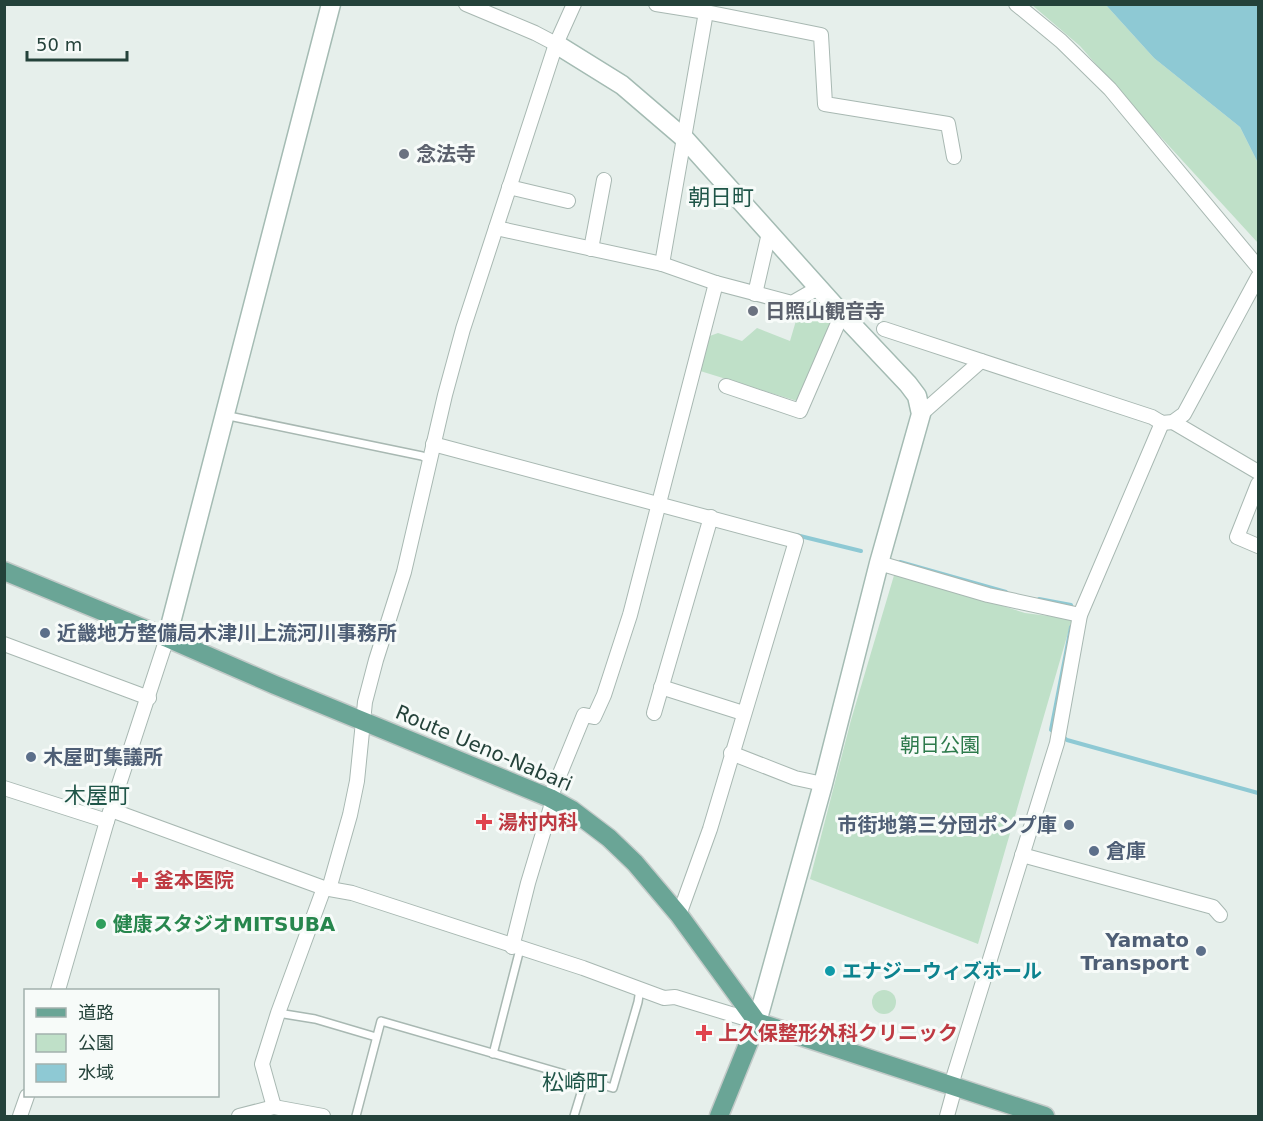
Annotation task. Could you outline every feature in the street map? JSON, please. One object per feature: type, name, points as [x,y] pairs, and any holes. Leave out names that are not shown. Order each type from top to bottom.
[{"type":"main road","name":"Route Ueno-Nabari","points":[[4,571],[167,638],[275,686],[552,799],[572,810],[609,838],[635,863],[679,915],[757,1022]]},
{"type":"main road","points":[[719,1116],[757,1022],[1045,1116]]},
{"type":"street","points":[[58,989],[109,816],[167,638],[331,4]]},
{"type":"street","points":[[4,789],[109,816],[327,888],[352,893],[583,968],[664,998],[675,997],[757,1022],[921,414],[916,396],[908,384],[818,288],[685,139],[622,85],[556,44],[466,4]]},
{"type":"street","points":[[274,1107],[262,1064],[278,1013],[327,888],[350,815],[357,781],[365,702],[404,572],[433,444],[463,329],[556,44],[574,4]]},
{"type":"street","points":[[656,4],[821,35],[825,104],[948,124],[954,158]]},
{"type":"street","points":[[1016,4],[1062,41],[1110,89],[1258,267]]},
{"type":"street","points":[[662,264],[706,12]]},
{"type":"street","points":[[591,249],[604,180]]},
{"type":"street","points":[[509,187],[568,201]]},
{"type":"street","points":[[496,228],[662,264],[716,283],[792,303],[818,288]]},
{"type":"street","points":[[755,294],[769,233]]},
{"type":"street","points":[[947,1116],[953,1086],[1058,735],[1075,614],[1167,423],[1184,414],[1258,277]]},
{"type":"street","points":[[516,948],[528,883],[552,799],[584,716],[594,717],[604,695],[630,615],[716,283]]},
{"type":"street","points":[[726,386],[800,411],[842,314]]},
{"type":"street","points":[[884,329],[1152,417],[1258,472]]},
{"type":"street","points":[[921,414],[981,361]]},
{"type":"street","points":[[433,444],[659,502],[796,541],[710,829],[679,915]]},
{"type":"street","points":[[1258,484],[1237,537],[1258,546]]},
{"type":"street","points":[[654,713],[711,518]]},
{"type":"street","points":[[879,563],[988,595],[1075,614]]},
{"type":"street","points":[[4,644],[148,698]]},
{"type":"street","points":[[660,687],[743,713]]},
{"type":"street","points":[[731,753],[795,778],[823,784]]},
{"type":"street","points":[[1022,855],[1214,907],[1220,915]]},
{"type":"street","points":[[20,1116],[26,1097]]},
{"type":"street","points":[[239,1116],[274,1107],[323,1116]]},
{"type":"lane","points":[[224,415],[422,456],[430,460]]},
{"type":"lane","points":[[493,1054],[516,948]]},
{"type":"lane","points":[[356,1116],[381,1021],[614,1088],[640,989]]},
{"type":"lane","points":[[278,1013],[315,1019],[376,1036]]},
{"type":"lane","points":[[574,1116],[585,1080]]},
{"type":"green space","points":[[1032,5],[1106,5],[1154,58],[1240,127],[1258,163],[1258,243],[1080,46]]},
{"type":"green space","points":[[821,294],[837,314],[797,401],[697,370],[707,337],[718,333],[742,341],[757,328],[790,341],[800,307]]},
{"type":"green space","name":"朝日公園","points":[[895,572],[1025,613],[1072,619],[978,944],[810,879],[851,720]]},
{"type":"green space","points":[[884,990],[893,993],[896,1002],[893,1011],[884,1014],[875,1011],[872,1002],[875,993]]},
{"type":"water","points":[[1106,5],[1258,5],[1258,163],[1240,127],[1154,58]]},
{"type":"waterway","points":[[796,535],[861,551]]},
{"type":"waterway","points":[[900,562],[1006,592]]},
{"type":"waterway","points":[[1039,599],[1071,605],[1072,610]]},
{"type":"waterway","points":[[1055,732],[1051,730],[1071,627]]},
{"type":"waterway","points":[[1062,736],[1067,740],[1258,793]]},
{"type":"place","name":"念法寺","points":[[404,154]]},
{"type":"place","name":"日照山観音寺","points":[[753,311]]},
{"type":"place","name":"近畿地方整備局木津川上流河川事務所","points":[[45,633]]},
{"type":"place","name":"木屋町集議所","points":[[31,757]]},
{"type":"place","name":"湯村内科","points":[[484,822]]},
{"type":"place","name":"市街地第三分団ポンプ庫","points":[[1069,825]]},
{"type":"place","name":"倉庫","points":[[1094,851]]},
{"type":"place","name":"釜本医院","points":[[140,880]]},
{"type":"place","name":"健康スタジオMITSUBA","points":[[101,924]]},
{"type":"place","name":"Yamato Transport","points":[[1201,951]]},
{"type":"place","name":"エナジーウィズホール","points":[[830,971]]},
{"type":"place","name":"上久保整形外科クリニック","points":[[704,1033]]},
{"type":"district","name":"朝日町","points":[[721,197]]},
{"type":"district","name":"木屋町","points":[[97,795]]},
{"type":"district","name":"松崎町","points":[[575,1082]]}]
